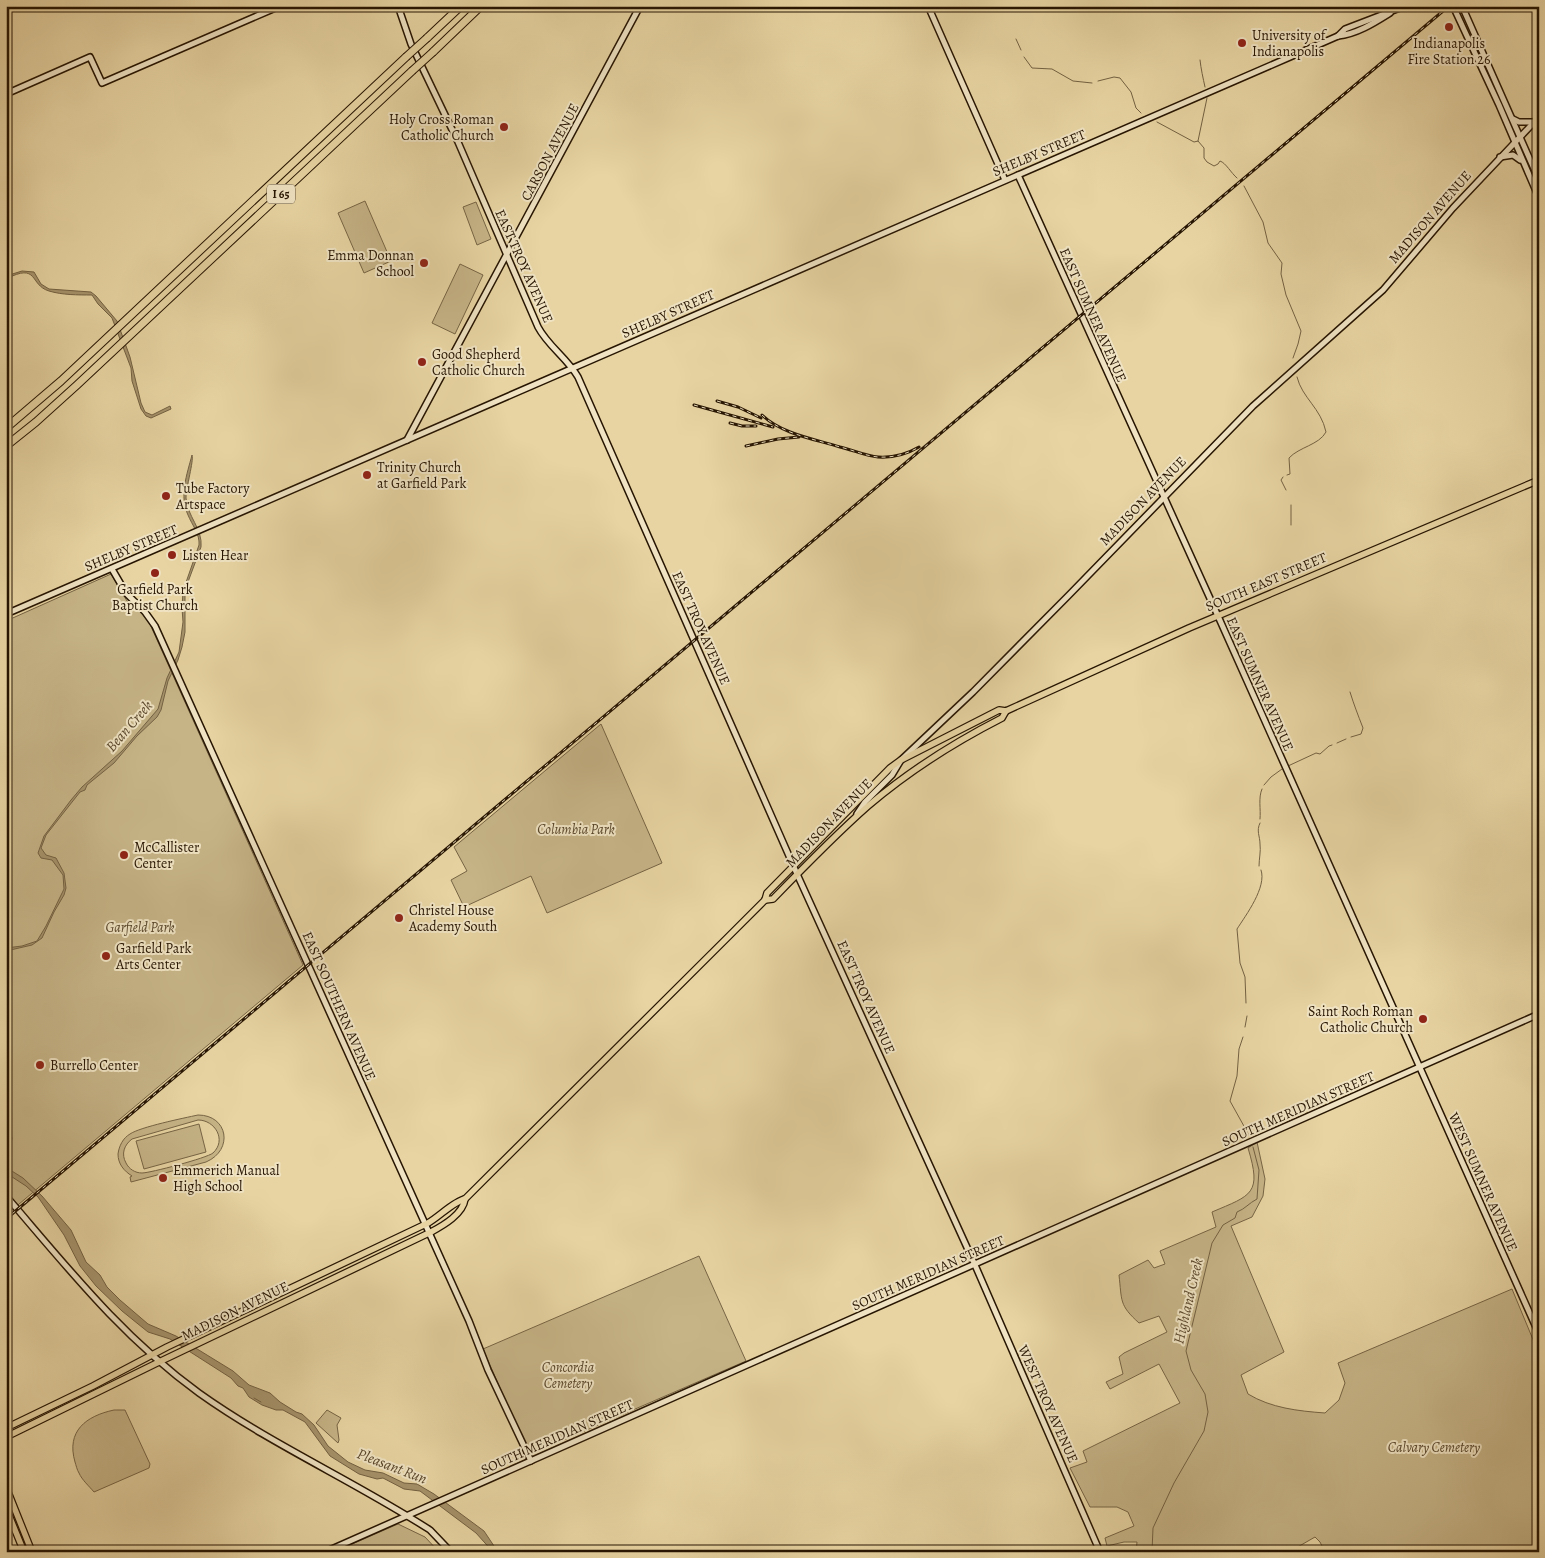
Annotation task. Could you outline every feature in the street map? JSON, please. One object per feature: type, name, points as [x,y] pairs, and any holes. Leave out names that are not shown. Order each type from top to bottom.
[{"type":"highway","name":"I 65","points":[[6,428],[49,392],[144,304],[461,6]]},
{"type":"highway","name":"I 65","points":[[6,446],[54,406],[150,318],[481,6]]},
{"type":"main road","points":[[6,94],[90,57],[102,83],[280,6]]},
{"type":"main road","name":"EAST TROY AVENUE","points":[[398,6],[411,44],[444,109],[542,336],[578,377],[797,874],[975,1265]]},
{"type":"main road","name":"CARSON AVENUE","points":[[407,440],[640,6]]},
{"type":"main road","points":[[928,6],[1005,180]]},
{"type":"main road","name":"SHELBY STREET","points":[[6,614],[1338,36],[1364,28],[1405,6]]},
{"type":"main road","points":[[1453,6],[1539,198]]},
{"type":"main road","points":[[1462,6],[1539,180]]},
{"type":"main road","points":[[1513,119],[1519,122],[1537,119]]},
{"type":"main road","name":"MADISON AVENUE","points":[[765,900],[772,899],[854,818],[865,802],[892,775],[901,760],[973,692],[1126,538],[1253,406],[1383,290],[1453,208],[1537,119]]},
{"type":"main road","points":[[1500,157],[1513,155],[1522,161]]},
{"type":"main road","name":"EAST SUMNER AVENUE","points":[[1018,175],[1218,616],[1343,899],[1420,1066]]},
{"type":"main road","name":"SOUTH EAST STREET","points":[[890,768],[901,760],[998,710],[1006,711],[1218,616],[1539,480]]},
{"type":"main road","name":"EAST SOUTHERN AVENUE","points":[[112,569],[126,593],[152,621],[171,660],[469,1321],[488,1370],[530,1461]]},
{"type":"main road","name":"SOUTH EAST STREET","points":[[854,818],[918,767],[960,740],[1002,718],[1006,711]]},
{"type":"main road","name":"MADISON AVENUE","points":[[6,1428],[42,1412],[167,1347],[439,1217],[458,1200],[465,1199],[636,1031],[765,900],[767,893],[793,865],[890,768]]},
{"type":"main road","name":"SOUTH MERIDIAN STREET","points":[[325,1552],[1539,1014]]},
{"type":"main road","name":"WEST SUMNER AVENUE","points":[[1420,1066],[1539,1334]]},
{"type":"main road","points":[[6,1196],[94,1299],[159,1362],[203,1395],[253,1428],[430,1530],[451,1552]]},
{"type":"main road","name":"MADISON AVENUE","points":[[6,1437],[429,1233],[455,1215],[464,1206],[465,1199]]},
{"type":"main road","name":"WEST TROY AVENUE","points":[[975,1265],[1100,1552]]},
{"type":"main road","points":[[6,1487],[32,1552]]},
{"type":"main road","points":[[6,1508],[24,1552]]},
{"type":"green space","points":[[365,201],[391,261],[364,273],[338,213]]},
{"type":"green space","points":[[476,202],[491,239],[477,245],[463,207]]},
{"type":"green space","points":[[460,264],[483,275],[455,334],[432,323]]},
{"type":"green space","name":"Garfield Park","points":[[111,574],[127,601],[139,609],[149,622],[303,965],[6,1215],[6,889],[9,880],[6,870],[6,621]]},
{"type":"green space","name":"Columbia Park","points":[[601,724],[662,863],[547,913],[531,876],[464,907],[451,880],[467,871],[454,847]]},
{"type":"green space","points":[[198,1115],[216,1121],[224,1134],[221,1150],[215,1157],[206,1162],[131,1182],[130,1177],[132,1176],[122,1167],[118,1158],[119,1148],[125,1138],[143,1128]],"holes":[[[198,1120],[214,1127],[219,1137],[217,1148],[213,1153],[178,1165],[142,1173],[132,1170],[126,1163],[124,1150],[132,1139]]]},
{"type":"green space","points":[[199,1124],[206,1152],[144,1169],[136,1141]]},
{"type":"green space","name":"Calvary Cemetery","points":[[1257,1142],[1265,1179],[1263,1196],[1252,1217],[1231,1226],[1284,1352],[1241,1375],[1248,1394],[1275,1406],[1325,1413],[1339,1400],[1345,1383],[1338,1363],[1512,1289],[1539,1354],[1539,1552],[1325,1552],[1315,1537],[1289,1552],[1136,1552],[1137,1542],[1124,1542],[1107,1546],[1105,1538],[1134,1526],[1128,1512],[1117,1507],[1090,1507],[1070,1468],[1087,1462],[1083,1451],[1180,1403],[1159,1364],[1110,1389],[1106,1382],[1123,1374],[1119,1357],[1167,1332],[1159,1316],[1139,1323],[1128,1312],[1121,1297],[1119,1275],[1148,1260],[1154,1268],[1165,1264],[1160,1251],[1216,1227],[1212,1212],[1236,1201],[1250,1191],[1254,1175],[1248,1148]]},
{"type":"green space","name":"Concordia Cemetery","points":[[699,1256],[746,1361],[529,1455],[483,1349]]},
{"type":"green space","points":[[114,1410],[125,1410],[150,1464],[149,1468],[94,1492],[78,1470],[73,1451],[73,1442],[76,1434],[87,1421],[95,1416]]},
{"type":"green space","points":[[327,1410],[341,1418],[337,1425],[338,1443],[316,1423]]},
{"type":"green space","points":[[398,1524],[425,1537],[439,1552],[334,1552]]},
{"type":"shaded area","points":[[22,271],[34,272],[41,284],[49,289],[91,292],[96,296],[117,321],[130,357],[145,412],[152,415],[170,406],[171,409],[151,418],[146,416],[141,409],[132,381],[131,368],[112,318],[92,295],[65,294],[49,291],[38,284],[32,276],[24,273],[6,279],[6,276]]},
{"type":"shaded area","name":"Bean Creek","points":[[192,455],[186,498],[189,511],[200,534],[201,547],[185,590],[185,632],[182,647],[168,681],[161,710],[157,717],[137,736],[114,763],[87,785],[85,790],[80,792],[46,835],[41,848],[46,855],[56,858],[64,873],[66,888],[64,895],[42,938],[32,945],[6,951],[6,948],[22,946],[37,941],[64,889],[63,875],[52,860],[41,858],[38,853],[44,836],[82,787],[122,751],[158,709],[167,678],[179,652],[183,622],[183,591],[199,545],[197,533],[185,508],[184,500],[185,485]]},
{"type":"shaded area","name":"Pleasant Run","points":[[6,1115],[12,1138],[7,1168],[23,1178],[42,1196],[71,1230],[86,1262],[100,1275],[107,1287],[120,1300],[148,1324],[176,1336],[233,1371],[249,1385],[270,1393],[280,1402],[302,1414],[314,1425],[328,1446],[348,1462],[365,1470],[383,1473],[404,1483],[417,1484],[434,1494],[484,1531],[498,1552],[493,1552],[476,1533],[420,1491],[404,1489],[383,1478],[377,1479],[359,1474],[330,1456],[305,1422],[283,1410],[276,1410],[262,1405],[249,1397],[243,1388],[238,1386],[231,1378],[170,1339],[148,1332],[122,1311],[96,1286],[80,1266],[64,1235],[38,1197],[26,1186],[6,1173],[8,1136]]},
{"type":"waterway","name":"Highland Creek","points":[[1016,39],[1021,50]]},
{"type":"waterway","name":"Highland Creek","points":[[1024,57],[1032,68],[1052,69],[1073,81],[1092,83]]},
{"type":"waterway","points":[[1200,60],[1205,87]]},
{"type":"waterway","name":"Highland Creek","points":[[1098,81],[1114,77],[1120,78],[1131,92],[1136,108],[1141,113]]},
{"type":"waterway","points":[[1198,141],[1207,98]]},
{"type":"waterway","name":"Highland Creek","points":[[1157,122],[1194,142],[1198,141],[1204,148],[1204,158],[1207,162],[1214,166],[1220,161],[1222,162],[1237,178]]},
{"type":"waterway","name":"Highland Creek","points":[[1244,186],[1263,222],[1268,243],[1282,263],[1281,274],[1286,295],[1301,331],[1293,358]]},
{"type":"waterway","name":"Highland Creek","points":[[1287,475],[1290,474],[1289,458],[1319,440],[1326,432],[1320,416],[1303,391],[1297,377]]},
{"type":"waterway","name":"Highland Creek","points":[[1283,477],[1281,480],[1286,490]]},
{"type":"waterway","name":"Highland Creek","points":[[1291,505],[1291,525]]},
{"type":"waterway","name":"Highland Creek","points":[[1350,692],[1363,728],[1361,734],[1351,737]]},
{"type":"waterway","name":"Highland Creek","points":[[1337,743],[1346,739]]},
{"type":"waterway","name":"Highland Creek","points":[[1288,766],[1316,753],[1320,754],[1332,745]]},
{"type":"waterway","name":"Highland Creek","points":[[1264,785],[1282,769]]},
{"type":"waterway","name":"Highland Creek","points":[[1260,819],[1262,789]]},
{"type":"waterway","name":"Highland Creek","points":[[1259,866],[1260,847],[1258,831],[1260,823]]},
{"type":"waterway","name":"Highland Creek","points":[[1246,1003],[1245,977],[1240,963],[1237,929],[1258,892],[1262,877],[1261,870]]},
{"type":"waterway","name":"Highland Creek","points":[[1245,1027],[1247,1016]]},
{"type":"waterway","name":"Highland Creek","points":[[1243,1037],[1239,1049],[1237,1076],[1230,1101],[1250,1137]]},
{"type":"waterway","name":"Highland Creek","points":[[1152,1552],[1153,1528],[1174,1483],[1204,1431],[1208,1412],[1205,1394],[1191,1370],[1186,1351],[1212,1243],[1223,1225],[1235,1218],[1237,1212],[1257,1199],[1259,1170],[1253,1147]]},
{"type":"waterway","name":"Pleasant Run","points":[[254,1398],[261,1402]]},
{"type":"railway","points":[[6,1219],[1449,6]]},
{"type":"railway","points":[[717,401],[738,407],[761,418]]},
{"type":"railway","points":[[694,405],[773,427]]},
{"type":"railway","points":[[762,415],[770,422],[789,431],[873,456],[884,457],[905,454],[919,447]]},
{"type":"railway","points":[[730,423],[742,426],[756,426]]},
{"type":"railway","points":[[746,446],[778,439],[799,437]]},
{"type":"place","name":"Indianapolis Fire Station 26","points":[[1449,27]]},
{"type":"place","name":"University of Indianapolis","points":[[1242,43]]},
{"type":"place","name":"Holy Cross Roman Catholic Church","points":[[504,127]]},
{"type":"place","name":"Emma Donnan School","points":[[424,263]]},
{"type":"place","name":"Good Shepherd Catholic Church","points":[[422,362]]},
{"type":"place","name":"Trinity Church at Garfield Park","points":[[367,475]]},
{"type":"place","name":"Tube Factory Artspace","points":[[166,496]]},
{"type":"place","name":"Listen Hear","points":[[172,555]]},
{"type":"place","name":"Garfield Park Baptist Church","points":[[155,573]]},
{"type":"place","name":"McCallister Center","points":[[124,855]]},
{"type":"place","name":"Christel House Academy South","points":[[399,918]]},
{"type":"place","name":"Garfield Park Arts Center","points":[[106,956]]},
{"type":"place","name":"Saint Roch Roman Catholic Church","points":[[1423,1019]]},
{"type":"place","name":"Burrello Center","points":[[40,1065]]},
{"type":"place","name":"Emmerich Manual High School","points":[[163,1178]]}]
